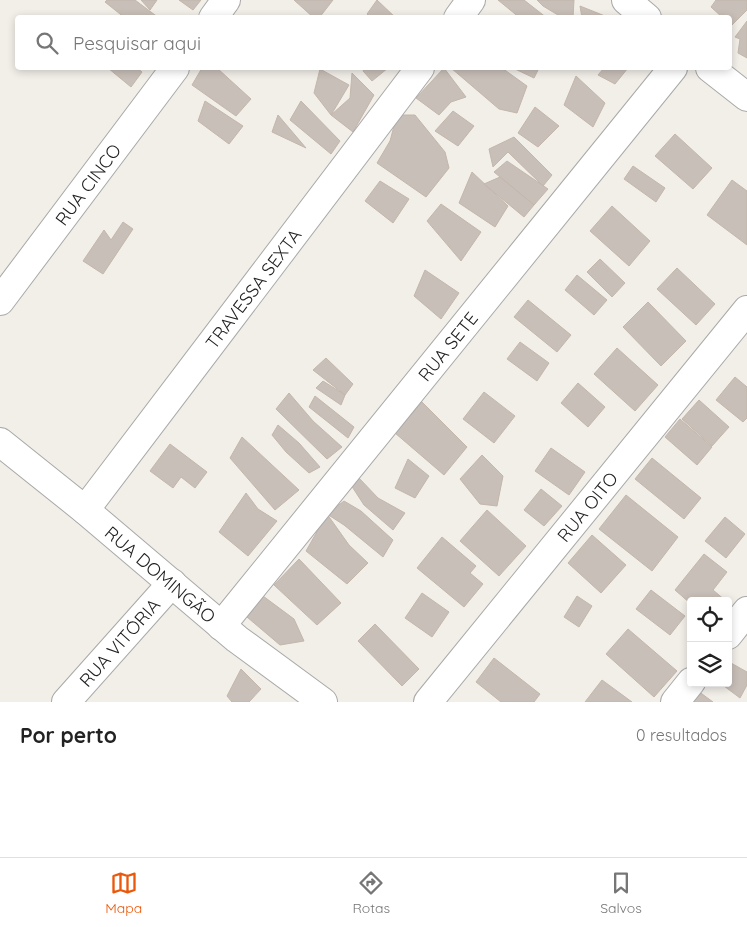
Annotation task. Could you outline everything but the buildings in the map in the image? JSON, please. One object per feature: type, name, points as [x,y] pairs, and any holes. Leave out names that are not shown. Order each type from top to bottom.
[{"type":"street","points":[[215,15],[226,0]]},
{"type":"street","points":[[460,15],[471,0]]},
{"type":"street","points":[[626,0],[644,15]]},
{"type":"street","name":"RUA CINCO","points":[[0,301],[173,70]]},
{"type":"street","name":"TRAVESSA SEXTA","points":[[85,510],[418,70]]},
{"type":"street","name":"RUA SETE","points":[[221,626],[671,70]]},
{"type":"street","points":[[713,70],[747,97]]},
{"type":"street","name":"RUA OITO","points":[[428,702],[747,310]]},
{"type":"street","name":"RUA DOMINGÃO","points":[[0,442],[85,510],[221,626],[322,702]]},
{"type":"street","name":"RUA VITÓRIA","points":[[66,702],[172,583]]},
{"type":"street","points":[[732,629],[747,611]]},
{"type":"street","points":[[675,702],[687,687]]}]
